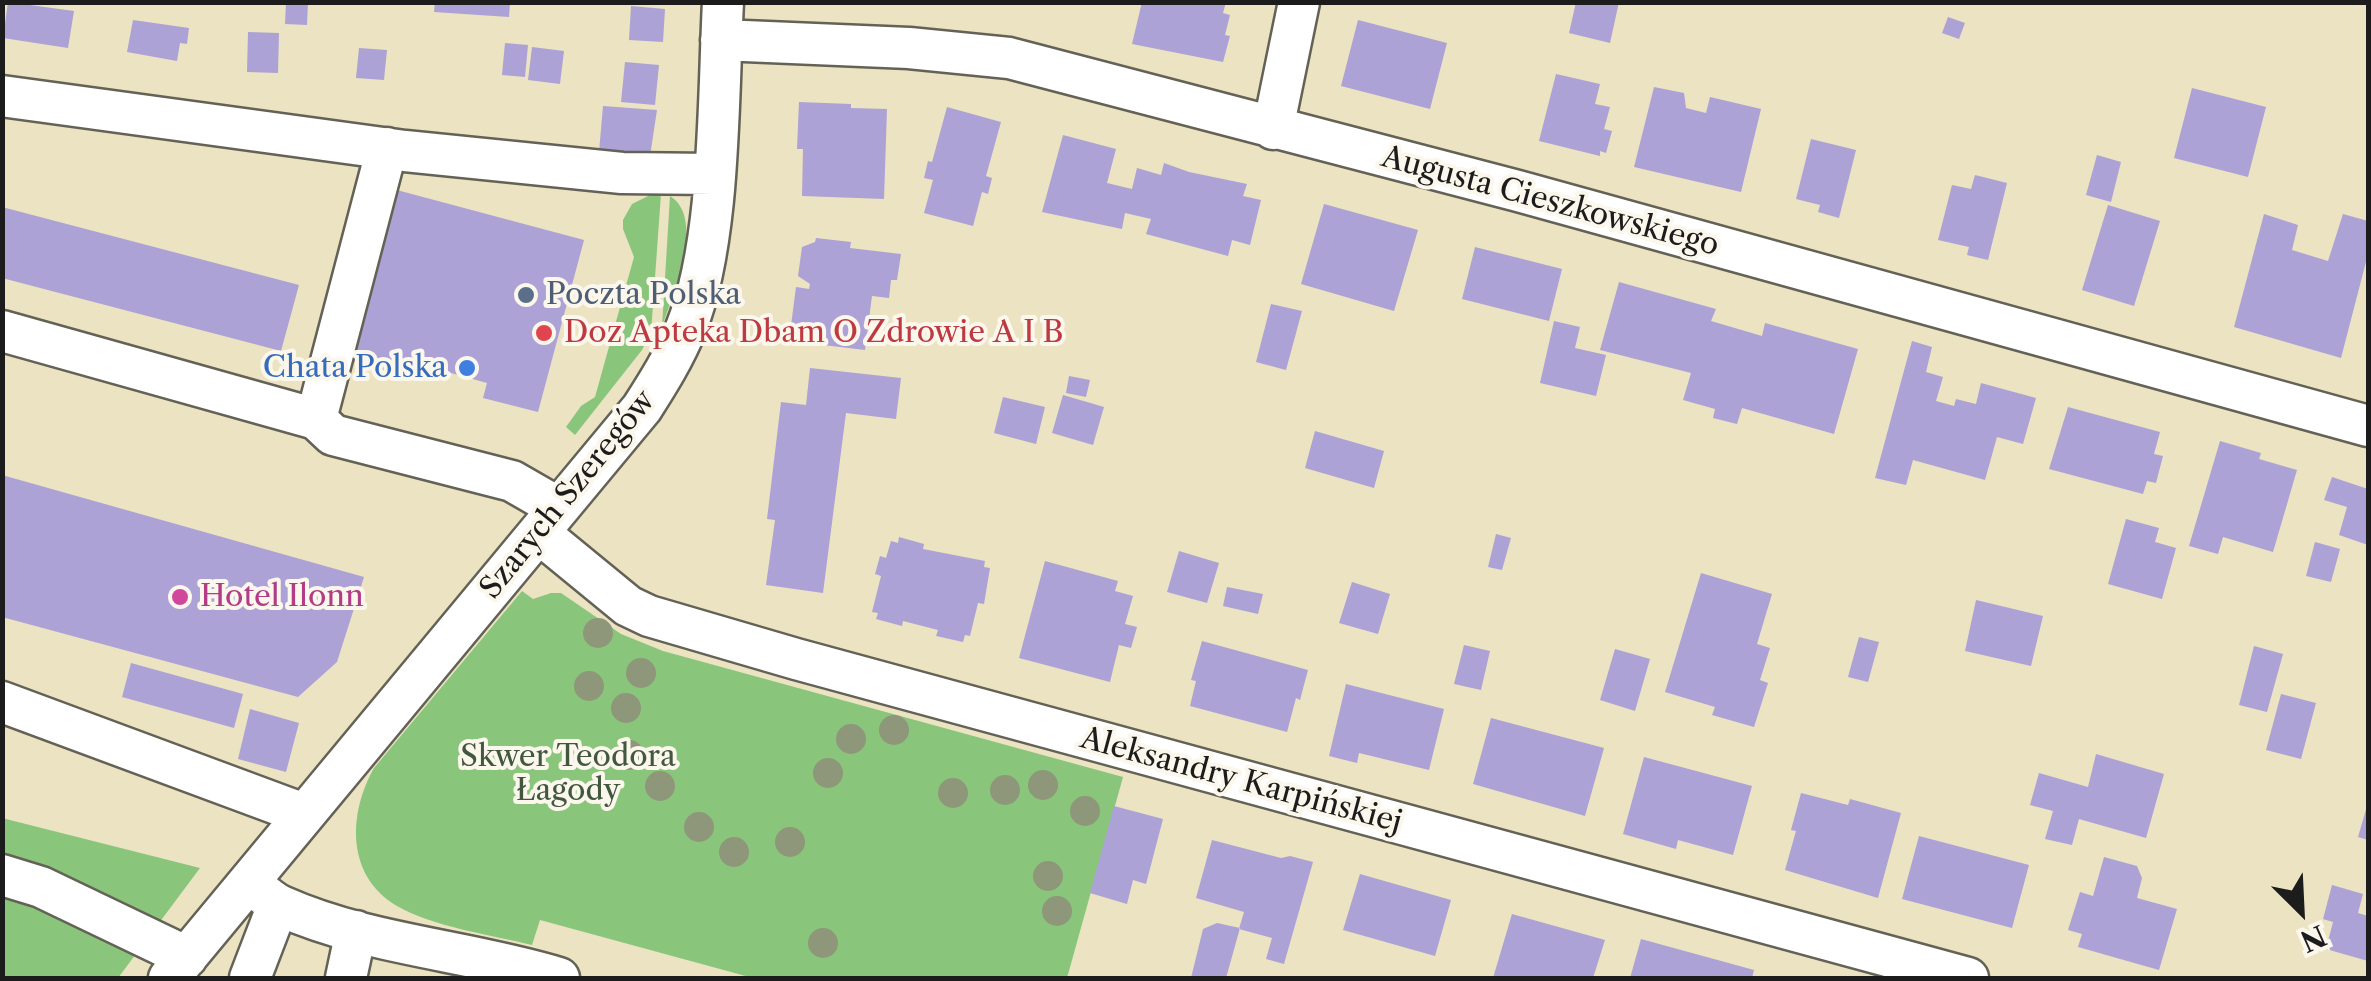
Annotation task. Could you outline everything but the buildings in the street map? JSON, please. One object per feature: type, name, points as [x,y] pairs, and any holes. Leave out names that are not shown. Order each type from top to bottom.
[{"type":"street","points":[[1273,129],[1298,2]]},
{"type":"street","name":"Augusta Cieszkowskiego","points":[[722,21],[1009,58],[1536,196],[2368,426]]},
{"type":"street","name":"Szarych Szeregów","points":[[178,968],[264,894],[304,814],[642,408],[686,328],[700,284],[713,174],[722,21]]},
{"type":"street","points":[[2,96],[386,148],[622,172],[713,174]]},
{"type":"street","points":[[316,419],[386,148]]},
{"type":"street","name":"Aleksandry Karpińskiej","points":[[2,331],[316,419],[333,435],[512,481],[609,593],[649,616],[796,660],[1968,978]]},
{"type":"street","points":[[2,702],[304,814]]},
{"type":"street","points":[[2,875],[41,887],[178,968]]},
{"type":"street","points":[[250,978],[264,894],[356,931],[559,978]]},
{"type":"street","points":[[346,978],[356,931]]},
{"type":"green space","points":[[661,194],[651,333],[575,435],[566,427],[581,406],[595,397],[634,257],[623,220],[632,204]]},
{"type":"green space","points":[[670,196],[680,207],[686,239],[679,277],[662,327]]},
{"type":"green space","name":"Skwer Teodora Łagody","points":[[522,591],[533,599],[561,593],[621,634],[663,651],[1123,777],[1067,978],[753,978],[540,920],[532,945],[445,925],[397,906],[380,893],[360,861],[356,824],[365,786],[374,768]]},
{"type":"green space","points":[[2,818],[200,868],[118,978],[3,978]]},
{"type":"place","name":"Poczta Polska","points":[[526,295]]},
{"type":"place","name":"Doz Apteka Dbam O Zdrowie A I B","points":[[544,333]]},
{"type":"place","name":"Chata Polska","points":[[467,368]]},
{"type":"place","name":"Hotel Ilonn","points":[[180,597]]}]
